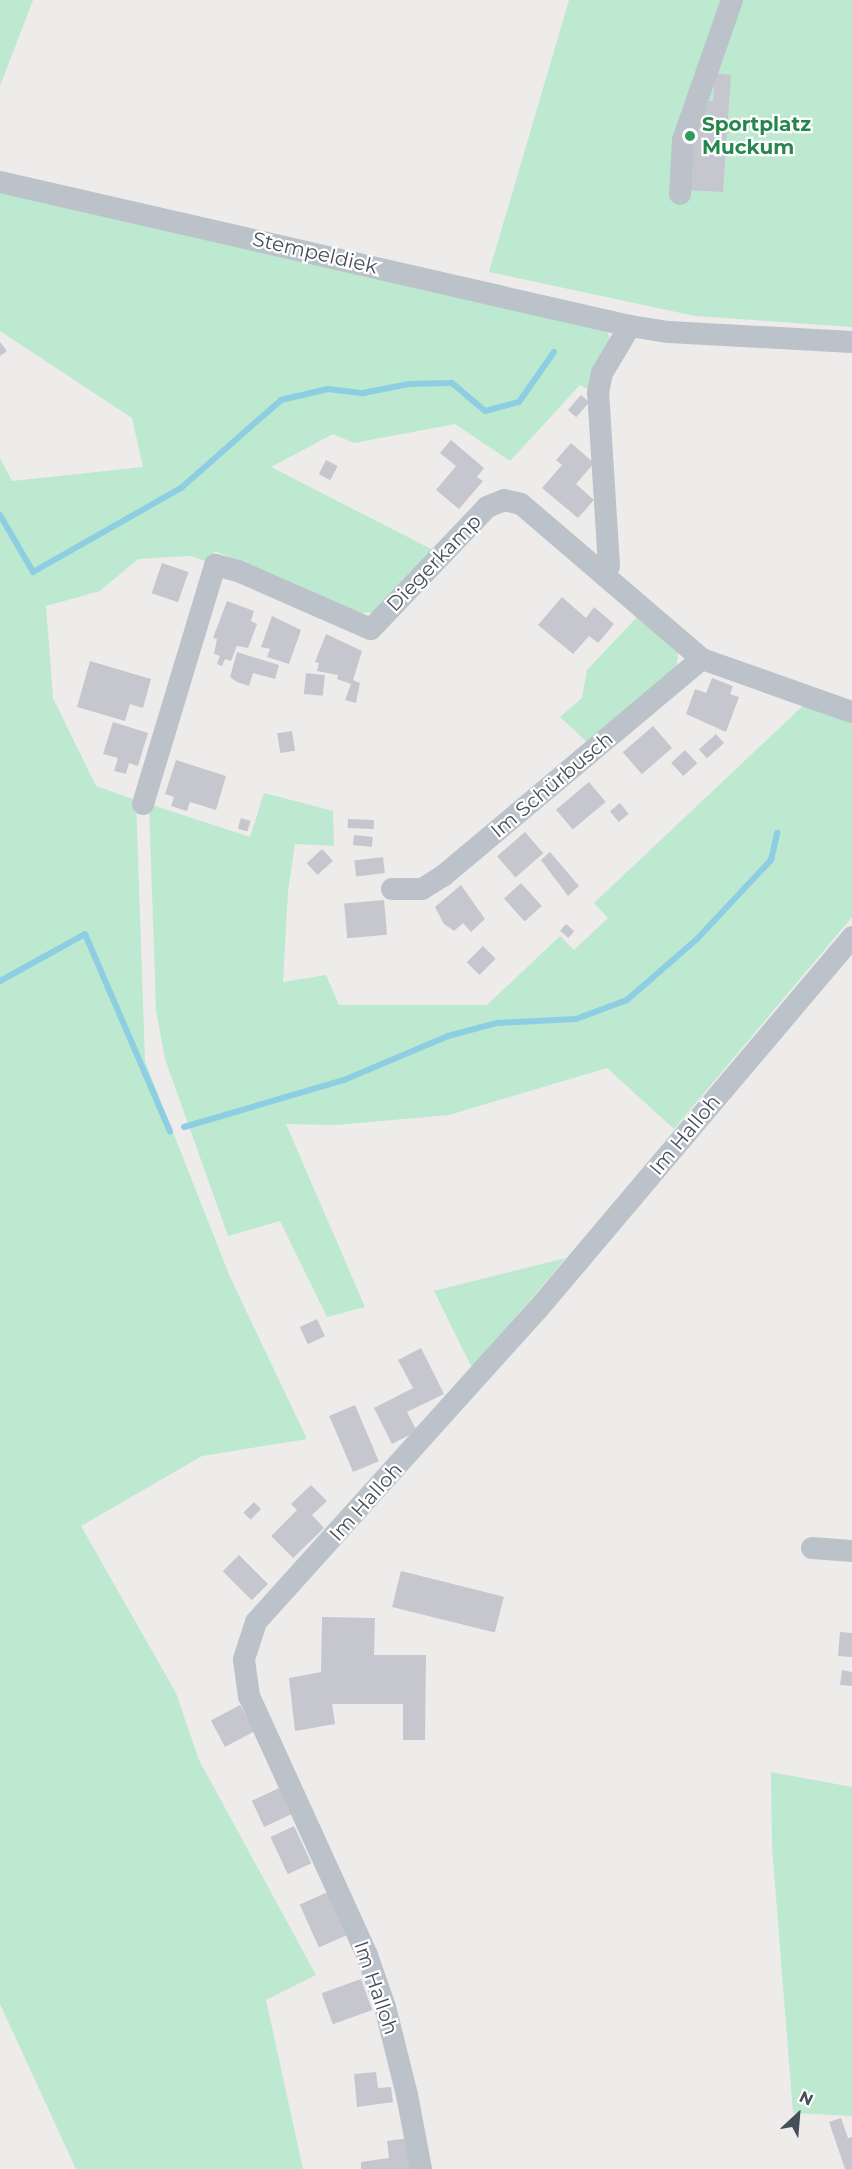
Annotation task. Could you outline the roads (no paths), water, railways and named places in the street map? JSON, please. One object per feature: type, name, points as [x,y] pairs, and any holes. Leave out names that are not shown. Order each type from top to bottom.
[{"type":"street","points":[[680,194],[683,140],[732,0]]},
{"type":"street","name":"Stempeldiek","points":[[0,182],[630,326],[692,334],[852,342]]},
{"type":"street","points":[[604,575],[609,566],[598,393],[602,373],[630,326]]},
{"type":"street","name":"Diegerkamp","points":[[142,804],[215,565],[238,571],[371,629],[487,507],[504,500],[521,504],[702,659],[852,711]]},
{"type":"street","name":"Im Schürbusch","points":[[392,889],[422,889],[443,876],[702,659]]},
{"type":"street","name":"Im Halloh","points":[[421,2169],[408,2095],[385,2007],[367,1955],[249,1696],[244,1659],[256,1622],[538,1309],[852,937]]},
{"type":"street","points":[[812,1548],[852,1551]]},
{"type":"waterway","points":[[0,515],[33,572],[181,488],[281,400],[328,389],[363,393],[409,384],[452,383],[485,411],[519,402],[554,352]]},
{"type":"waterway","points":[[184,1127],[344,1080],[448,1036],[497,1023],[576,1019],[627,1000],[698,938],[771,860],[777,833]]},
{"type":"waterway","points":[[0,981],[85,934],[170,1131]]},
{"type":"place","name":"Sportplatz Muckum","points":[[690,136]]}]
